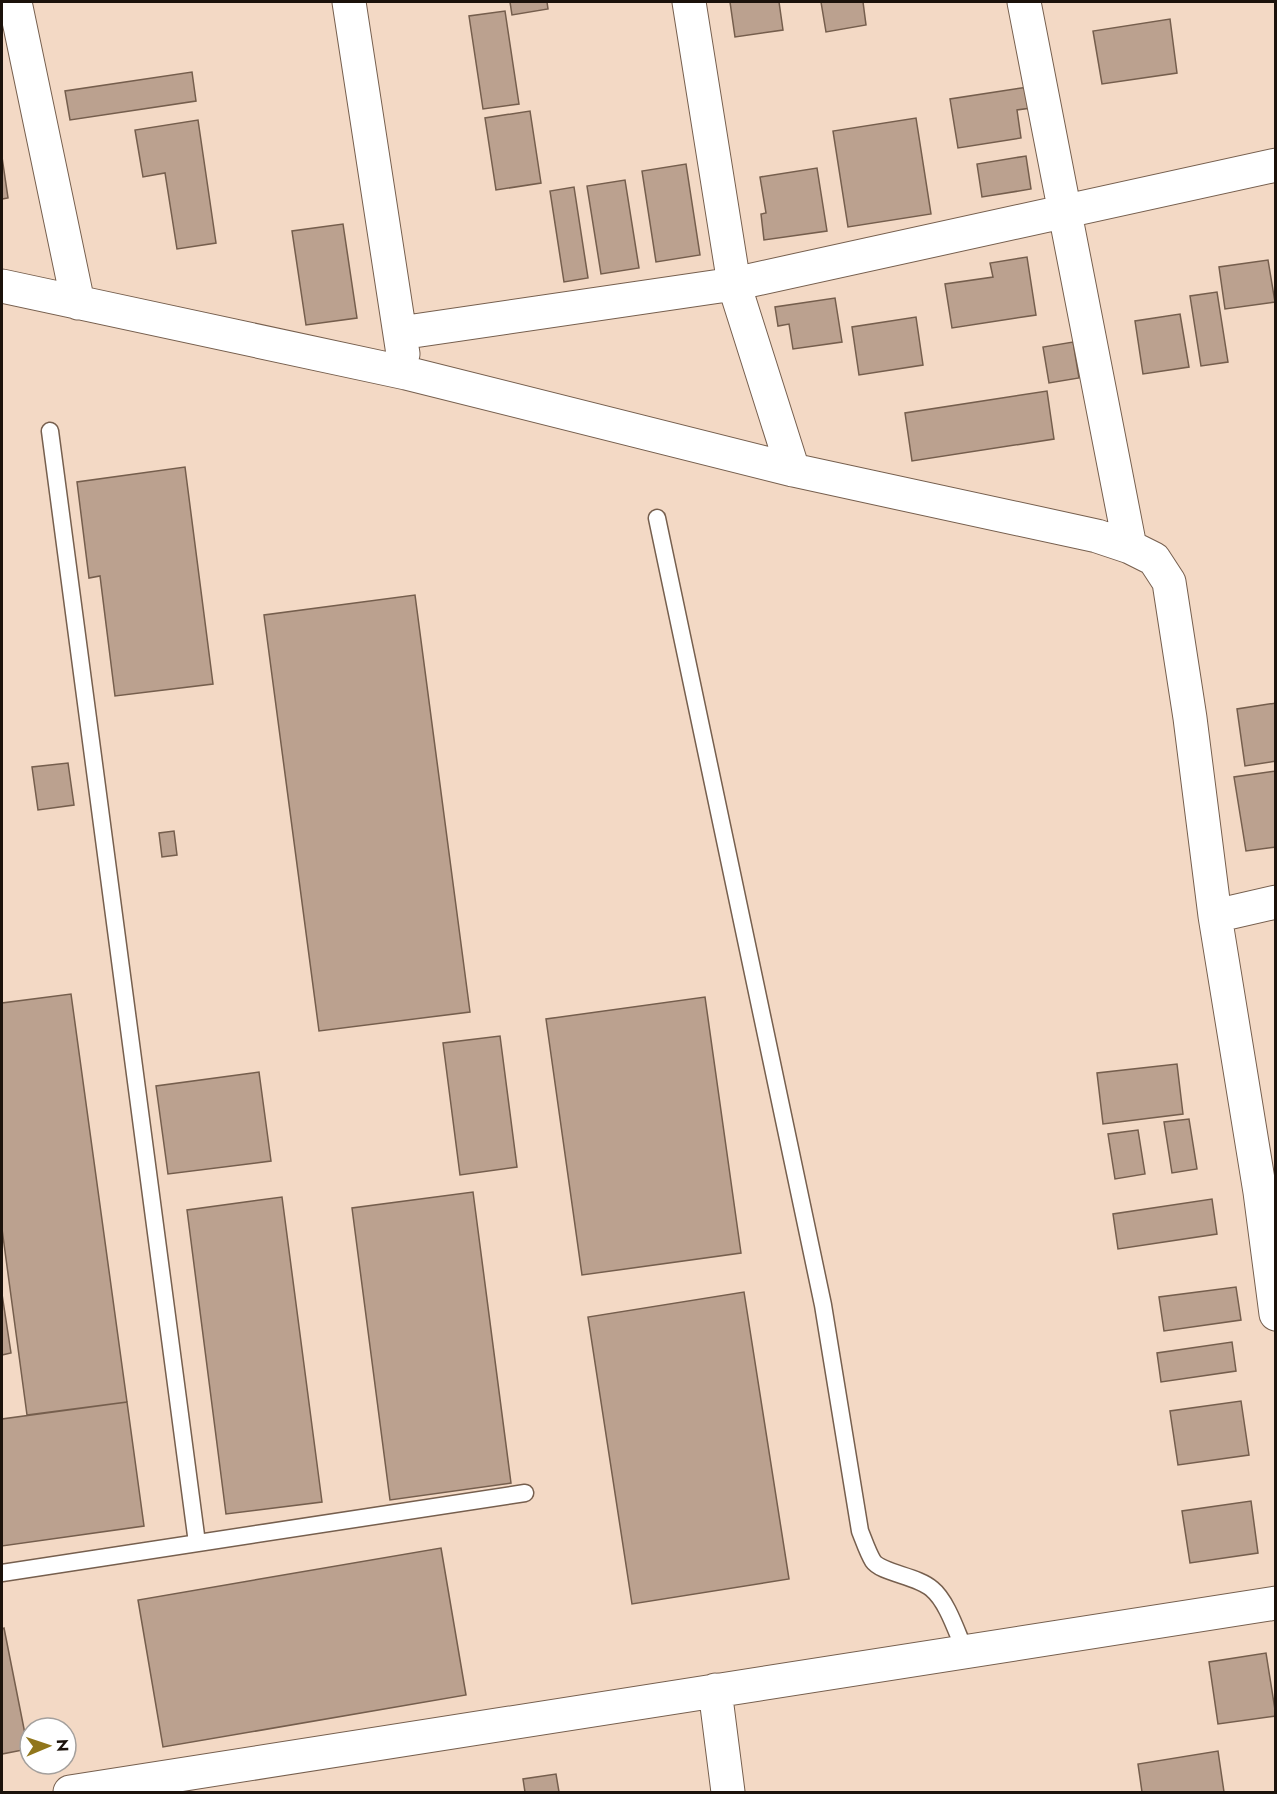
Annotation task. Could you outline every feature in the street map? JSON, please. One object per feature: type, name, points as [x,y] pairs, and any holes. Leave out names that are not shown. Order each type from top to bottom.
[{"type":"street","points":[[15,2],[13,52],[78,303]]},
{"type":"street","points":[[349,2],[406,373]]},
{"type":"street","points":[[689,2],[734,284],[793,470]]},
{"type":"street","points":[[1024,2],[1130,547]]},
{"type":"street","points":[[400,333],[734,284],[1275,165]]},
{"type":"street","points":[[2,286],[406,373],[793,470],[1096,536],[1130,547],[1154,559],[1169,582],[1190,718],[1215,916],[1260,1192],[1275,1314]]},
{"type":"street","points":[[1215,916],[1275,902]]},
{"type":"street","points":[[70,1792],[1275,1603]]},
{"type":"street","points":[[715,1690],[728,1792]]},
{"type":"lane","points":[[50,430],[197,1543]]},
{"type":"lane","points":[[657,518],[822,1305],[860,1531],[874,1563],[885,1570],[921,1581],[934,1590],[942,1601],[965,1651]]},
{"type":"lane","points":[[2,1573],[525,1493]]},
{"type":"building","points":[[510,2],[547,2],[548,9],[512,15]]},
{"type":"building","points":[[730,2],[779,2],[783,30],[735,37]]},
{"type":"building","points":[[821,2],[863,2],[866,25],[826,32]]},
{"type":"building","points":[[505,11],[519,104],[483,109],[469,16]]},
{"type":"building","points":[[1170,19],[1177,73],[1102,84],[1093,31]]},
{"type":"building","points":[[192,72],[196,101],[70,120],[65,91]]},
{"type":"building","points":[[1028,87],[1031,108],[1017,110],[1021,138],[958,148],[950,99]]},
{"type":"building","points":[[530,111],[541,183],[496,190],[485,118]]},
{"type":"building","points":[[916,118],[931,214],[848,227],[833,131]]},
{"type":"building","points":[[198,120],[216,243],[177,249],[165,173],[143,177],[135,130]]},
{"type":"building","points":[[1026,156],[1031,189],[982,197],[977,164]]},
{"type":"building","points":[[2,157],[8,198],[2,199]]},
{"type":"building","points":[[686,164],[700,255],[656,262],[642,171]]},
{"type":"building","points":[[817,168],[827,231],[764,240],[761,214],[766,213],[760,177]]},
{"type":"building","points":[[625,180],[639,268],[601,274],[587,186]]},
{"type":"building","points":[[574,187],[588,278],[564,282],[550,191]]},
{"type":"building","points":[[343,224],[357,318],[306,325],[292,231]]},
{"type":"building","points":[[1027,257],[1036,315],[952,328],[945,284],[993,277],[990,263]]},
{"type":"building","points":[[1268,260],[1275,302],[1225,309],[1219,267]]},
{"type":"building","points":[[1217,292],[1228,362],[1201,366],[1190,296]]},
{"type":"building","points":[[835,298],[842,342],[793,349],[789,324],[778,326],[775,307]]},
{"type":"building","points":[[1180,314],[1189,367],[1143,374],[1135,321]]},
{"type":"building","points":[[916,317],[923,365],[859,375],[852,327]]},
{"type":"building","points":[[1073,342],[1079,378],[1049,383],[1043,347]]},
{"type":"building","points":[[1047,391],[1054,439],[912,461],[905,413]]},
{"type":"building","points":[[185,467],[213,684],[115,696],[100,576],[89,578],[77,482]]},
{"type":"building","points":[[415,595],[470,1012],[319,1031],[264,615]]},
{"type":"building","points":[[1276,703],[1276,761],[1245,766],[1237,709]]},
{"type":"building","points":[[68,763],[74,805],[38,810],[32,767]]},
{"type":"building","points":[[1276,771],[1276,847],[1246,851],[1234,777]]},
{"type":"building","points":[[174,831],[177,855],[162,857],[159,833]]},
{"type":"building","points":[[71,994],[127,1402],[27,1415],[2,1229],[2,1003]]},
{"type":"building","points":[[705,997],[741,1253],[582,1275],[546,1019]]},
{"type":"building","points":[[500,1036],[517,1167],[460,1175],[443,1043]]},
{"type":"building","points":[[1177,1064],[1183,1114],[1103,1124],[1097,1073]]},
{"type":"building","points":[[259,1072],[271,1161],[168,1174],[156,1086]]},
{"type":"building","points":[[1189,1119],[1197,1169],[1172,1173],[1164,1122]]},
{"type":"building","points":[[1138,1130],[1145,1174],[1115,1179],[1108,1134]]},
{"type":"building","points":[[473,1192],[511,1483],[390,1500],[352,1208]]},
{"type":"building","points":[[282,1197],[322,1502],[226,1514],[187,1210]]},
{"type":"building","points":[[1212,1199],[1217,1234],[1118,1249],[1113,1214]]},
{"type":"building","points":[[1236,1287],[1241,1320],[1164,1331],[1159,1297]]},
{"type":"building","points":[[744,1292],[789,1579],[632,1604],[588,1317]]},
{"type":"building","points":[[2,1294],[11,1353],[2,1355]]},
{"type":"building","points":[[1232,1342],[1236,1371],[1161,1382],[1157,1353]]},
{"type":"building","points":[[1241,1401],[1249,1455],[1178,1465],[1170,1411]]},
{"type":"building","points":[[127,1402],[144,1526],[2,1546],[2,1419]]},
{"type":"building","points":[[1251,1501],[1258,1553],[1190,1563],[1182,1511]]},
{"type":"building","points":[[441,1548],[466,1695],[163,1747],[138,1600]]},
{"type":"building","points":[[4,1628],[21,1716],[18,1716],[18,1751],[2,1754],[2,1629]]},
{"type":"building","points":[[1266,1653],[1276,1716],[1218,1724],[1209,1662]]},
{"type":"building","points":[[1218,1751],[1224,1792],[1142,1792],[1138,1764]]},
{"type":"building","points":[[556,1774],[559,1792],[525,1792],[523,1779]]}]
